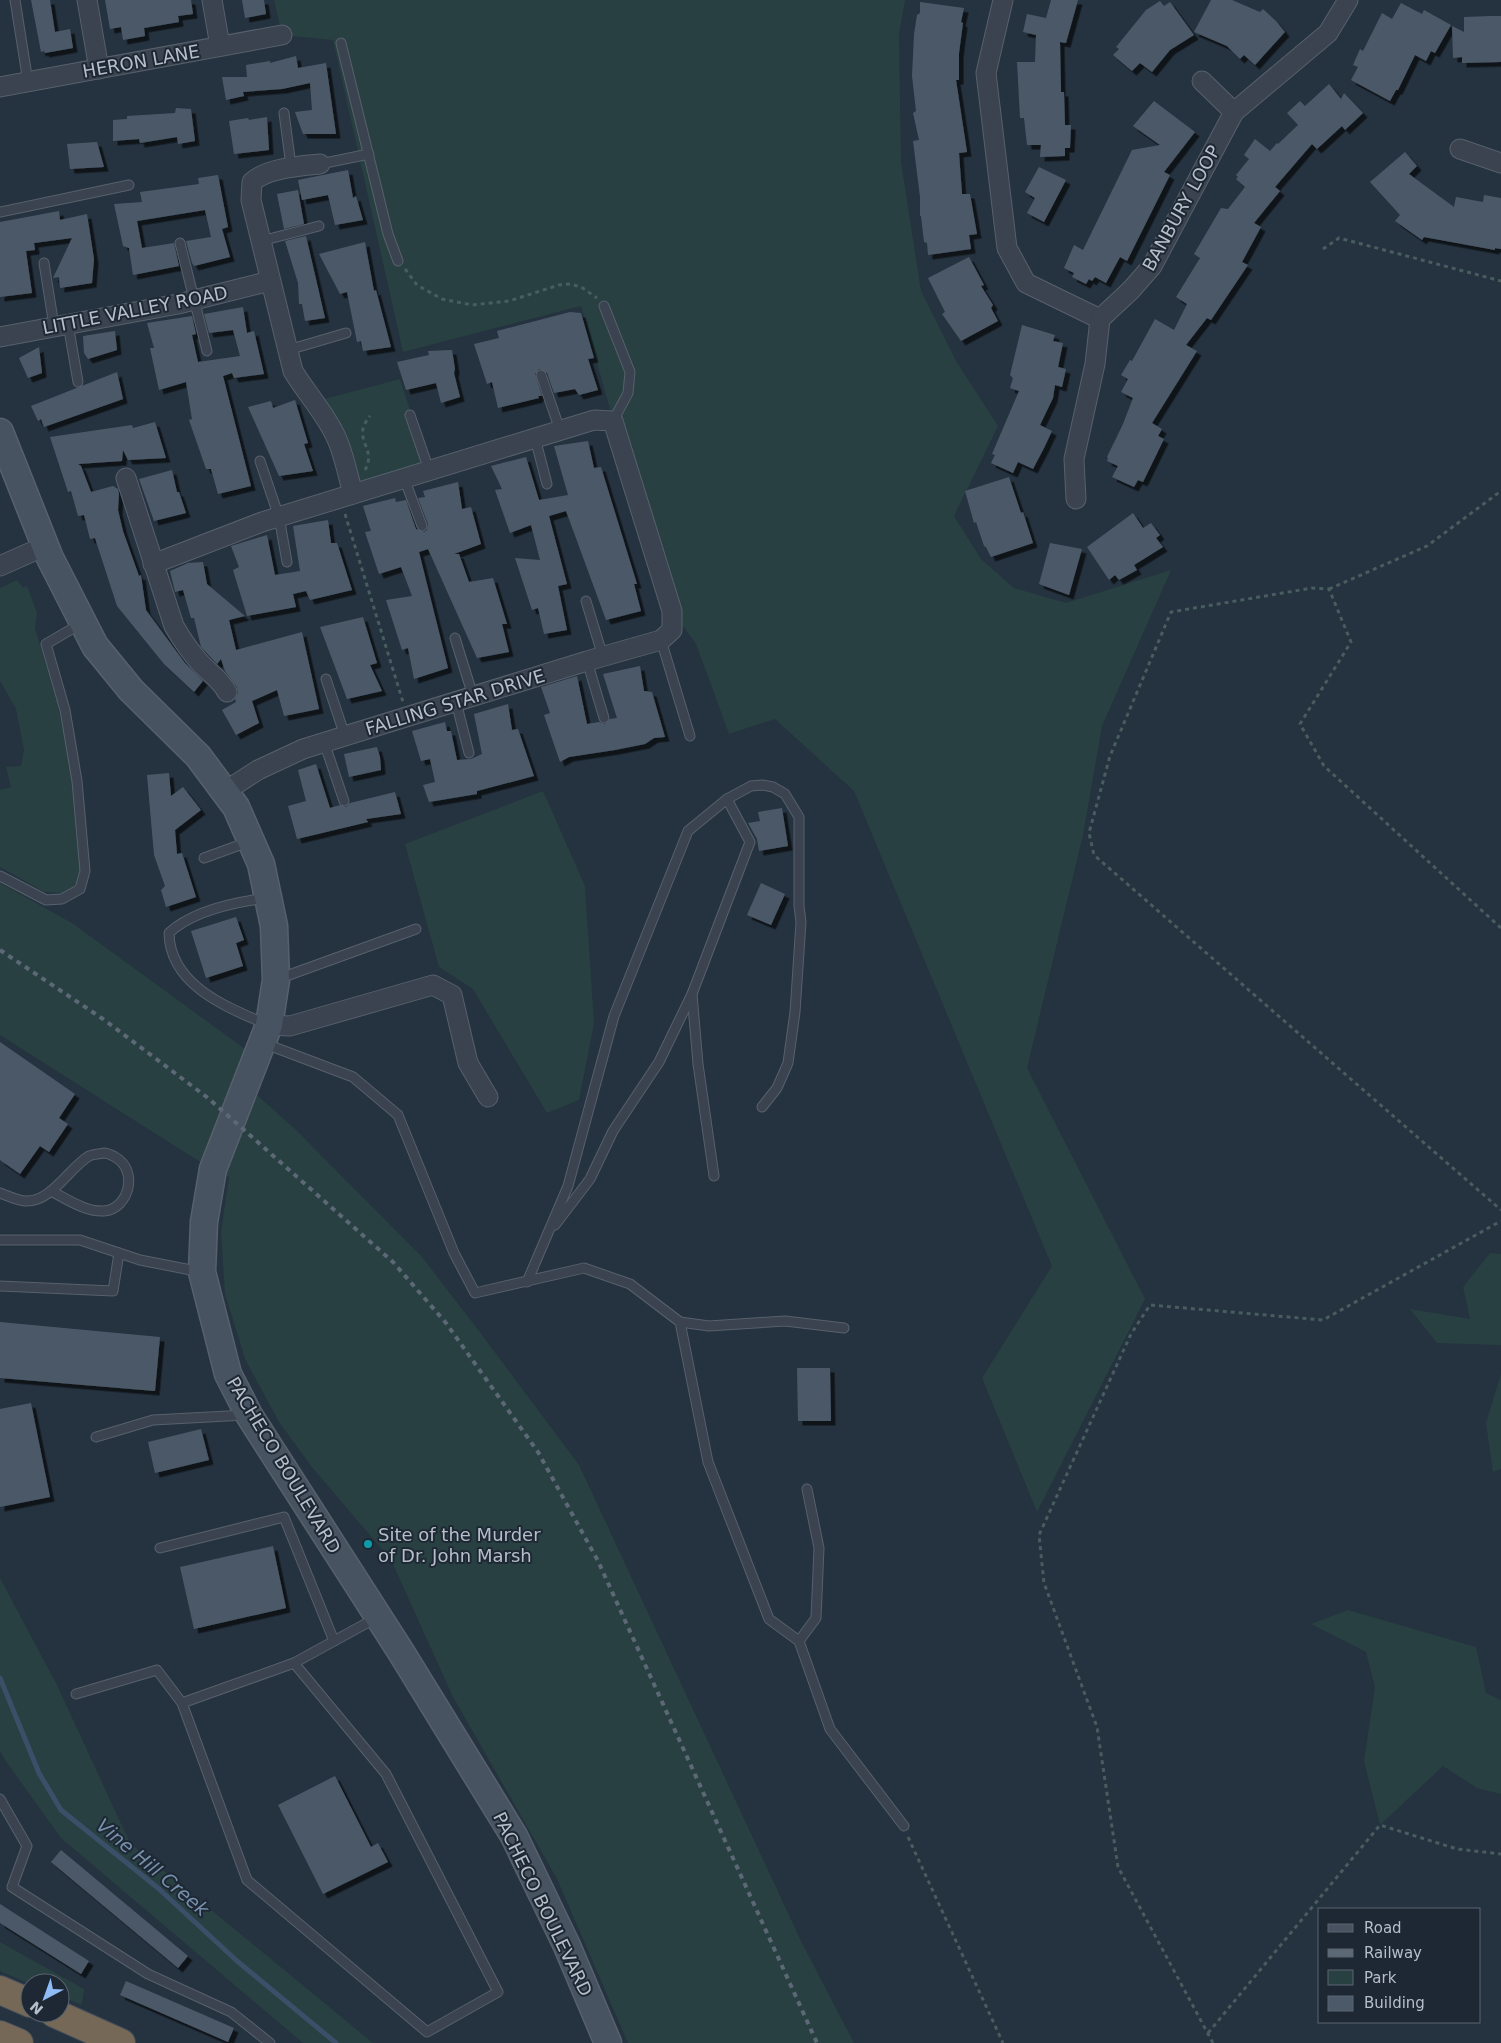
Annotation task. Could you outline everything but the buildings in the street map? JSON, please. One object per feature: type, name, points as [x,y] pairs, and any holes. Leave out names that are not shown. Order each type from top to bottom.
[{"type":"highway","points":[[0,1990],[20,1999]]},
{"type":"highway","points":[[70,2020],[121,2043]]},
{"type":"highway","points":[[0,2035],[19,2043]]},
{"type":"main road","name":"PACHECO BOULEVARD","points":[[0,432],[46,546],[96,646],[131,690],[198,756],[236,808],[260,864],[268,897],[274,926],[276,980],[265,1034],[213,1169],[204,1222],[202,1272],[228,1374],[249,1415],[378,1617],[514,1836],[567,1946],[608,2043]]},
{"type":"street","points":[[87,0],[99,69]]},
{"type":"street","points":[[212,0],[220,46]]},
{"type":"street","points":[[1003,0],[986,73],[1007,248],[1026,283],[1100,319],[1095,364],[1074,459],[1076,499]]},
{"type":"street","name":"BANBURY LOOP","points":[[1100,319],[1132,290],[1152,266],[1234,112],[1328,33],[1348,0]]},
{"type":"street","name":"HERON LANE","points":[[0,87],[282,36]]},
{"type":"street","points":[[1202,81],[1234,112]]},
{"type":"street","points":[[1460,149],[1501,163]]},
{"type":"street","points":[[320,164],[291,166],[257,178],[252,182],[250,200],[293,371],[306,394],[323,413],[337,439],[346,496]]},
{"type":"street","name":"LITTLE VALLEY ROAD","points":[[0,336],[194,300],[270,281]]},
{"type":"street","points":[[153,564],[216,538],[278,517],[594,420],[613,420],[672,611],[672,630],[661,640]]},
{"type":"street","points":[[126,478],[174,626],[186,646],[202,665],[222,683],[227,692]]},
{"type":"street","points":[[0,566],[46,546]]},
{"type":"street","name":"FALLING STAR DRIVE","points":[[224,792],[276,760],[324,742],[661,640]]},
{"type":"street","points":[[265,1034],[433,985],[452,996],[468,1063],[488,1097]]},
{"type":"lane","points":[[15,0],[28,82]]},
{"type":"lane","points":[[341,43],[388,234],[398,261]]},
{"type":"lane","points":[[284,113],[291,166]]},
{"type":"lane","points":[[320,164],[369,154]]},
{"type":"lane","points":[[0,212],[130,185]]},
{"type":"lane","points":[[261,241],[318,226]]},
{"type":"lane","points":[[180,243],[206,351]]},
{"type":"lane","points":[[44,264],[78,382]]},
{"type":"lane","points":[[604,306],[630,372],[628,393],[613,420]]},
{"type":"lane","points":[[288,350],[346,334]]},
{"type":"lane","points":[[541,375],[560,430]]},
{"type":"lane","points":[[410,415],[430,470]]},
{"type":"lane","points":[[535,438],[547,484]]},
{"type":"lane","points":[[260,461],[278,517],[287,562]]},
{"type":"lane","points":[[404,478],[422,526]]},
{"type":"lane","points":[[586,600],[604,718]]},
{"type":"lane","points":[[0,876],[46,900],[62,899],[80,889],[85,871],[77,781],[65,710],[46,644],[83,622]]},
{"type":"lane","points":[[455,638],[464,699],[469,753]]},
{"type":"lane","points":[[661,640],[690,736]]},
{"type":"lane","points":[[326,679],[345,736]]},
{"type":"lane","points":[[324,742],[344,801]]},
{"type":"lane","points":[[527,1282],[568,1186],[614,1016],[688,831],[727,799],[751,786],[762,785],[773,787],[785,794],[799,816],[799,906],[801,922],[795,1012],[788,1063],[777,1088],[762,1107]]},
{"type":"lane","points":[[546,1236],[590,1179],[613,1131],[659,1062],[692,994],[750,842],[727,799]]},
{"type":"lane","points":[[204,858],[250,841]]},
{"type":"lane","points":[[268,897],[231,903],[178,924],[169,933],[170,946],[177,964],[188,979],[203,992],[265,1034],[353,1077],[398,1115],[454,1253],[475,1293],[584,1268],[630,1284],[680,1322],[709,1326],[785,1321],[844,1328]]},
{"type":"lane","points":[[276,980],[416,929]]},
{"type":"lane","points":[[692,994],[698,1064],[714,1176]]},
{"type":"lane","points":[[0,1193],[28,1201],[36,1199],[51,1191],[90,1155],[107,1153],[121,1160],[129,1174],[129,1188],[118,1205],[105,1211],[87,1209],[51,1191]]},
{"type":"lane","points":[[0,1240],[80,1240],[140,1260],[202,1272]]},
{"type":"lane","points":[[0,1286],[113,1291],[119,1253]]},
{"type":"lane","points":[[680,1322],[708,1462],[769,1619],[800,1641],[830,1729],[904,1826]]},
{"type":"lane","points":[[96,1437],[153,1420],[249,1415]]},
{"type":"lane","points":[[800,1641],[816,1618],[817,1600],[819,1548],[807,1489]]},
{"type":"lane","points":[[160,1548],[284,1517],[334,1642]]},
{"type":"lane","points":[[182,1703],[294,1663],[378,1617]]},
{"type":"lane","points":[[76,1694],[158,1670],[182,1703],[248,1880],[427,2032],[498,1992],[386,1774],[294,1663]]},
{"type":"lane","points":[[0,1799],[27,1846],[12,1887],[148,1974],[231,2012],[270,2043]]},
{"type":"path","points":[[1323,249],[1339,238],[1501,281]]},
{"type":"path","points":[[398,261],[417,285],[442,299],[472,306],[509,301],[559,285],[570,284],[581,287],[594,295],[604,306]]},
{"type":"path","points":[[370,416],[364,424],[362,438],[370,455],[370,462],[346,496],[408,716]]},
{"type":"path","points":[[1501,491],[1427,546],[1330,589],[1312,588],[1172,612],[1110,756],[1089,833],[1094,855],[1501,1210]]},
{"type":"path","points":[[1330,589],[1351,642],[1300,724],[1324,766],[1501,928]]},
{"type":"path","points":[[1214,2043],[1118,1867],[1098,1727],[1044,1583],[1040,1535],[1131,1334],[1150,1305],[1323,1320],[1501,1221]]},
{"type":"path","points":[[904,1826],[1003,2043]]},
{"type":"path","points":[[1208,2033],[1380,1826],[1457,1849],[1501,1854]]},
{"type":"green space","points":[[274,0],[905,0],[899,34],[901,162],[921,291],[956,361],[998,426],[954,516],[981,559],[1014,588],[1066,603],[1171,570],[1102,726],[1083,835],[1027,1068],[1145,1299],[1037,1512],[982,1378],[1052,1266],[854,791],[775,719],[729,734],[696,644],[672,611],[613,420],[581,306],[403,352],[333,40],[282,35]]},
{"type":"green space","points":[[400,379],[429,470],[353,494],[313,402]]},
{"type":"green space","points":[[17,580],[23,588],[27,586],[37,613],[35,628],[58,706],[75,788],[81,860],[80,879],[71,889],[62,893],[44,892],[0,867],[0,790],[11,787],[6,767],[21,766],[24,750],[16,709],[0,681],[0,588]]},
{"type":"green space","points":[[543,791],[585,886],[594,1023],[579,1100],[547,1113],[473,989],[439,967],[405,844]]},
{"type":"green space","points":[[0,883],[72,923],[256,1057],[246,1085],[295,1129],[422,1257],[579,1465],[802,1943],[854,2043],[628,2043],[557,1879],[453,1697],[391,1560],[311,1466],[279,1422],[245,1359],[225,1294],[221,1232],[229,1177],[197,1160],[0,1035]]},
{"type":"green space","points":[[1490,1253],[1501,1254],[1501,1345],[1437,1343],[1410,1309],[1470,1319],[1463,1287]]},
{"type":"green space","points":[[1501,1374],[1501,1469],[1493,1472],[1486,1423]]},
{"type":"green space","points":[[0,1578],[57,1685],[130,1843],[373,2043],[303,2043],[61,1838],[0,1751]]},
{"type":"green space","points":[[1348,1610],[1476,1647],[1486,1693],[1501,1700],[1501,1794],[1477,1788],[1443,1766],[1380,1825],[1364,1761],[1375,1687],[1366,1652],[1311,1624]]},
{"type":"green space","points":[[0,1942],[55,1973],[20,1973],[20,1980],[0,1971]]},
{"type":"green space","points":[[70,1981],[84,1989],[82,2005],[70,2000]]},
{"type":"waterway","name":"Vine Hill Creek","points":[[0,1678],[39,1773],[61,1810],[158,1888],[237,1961],[336,2043]]},
{"type":"railway","points":[[0,950],[103,1019],[208,1098],[393,1262],[446,1323],[538,1452],[598,1561],[817,2043]]},
{"type":"place","name":"Site of the Murder of Dr. John Marsh","points":[[368,1544]]}]
